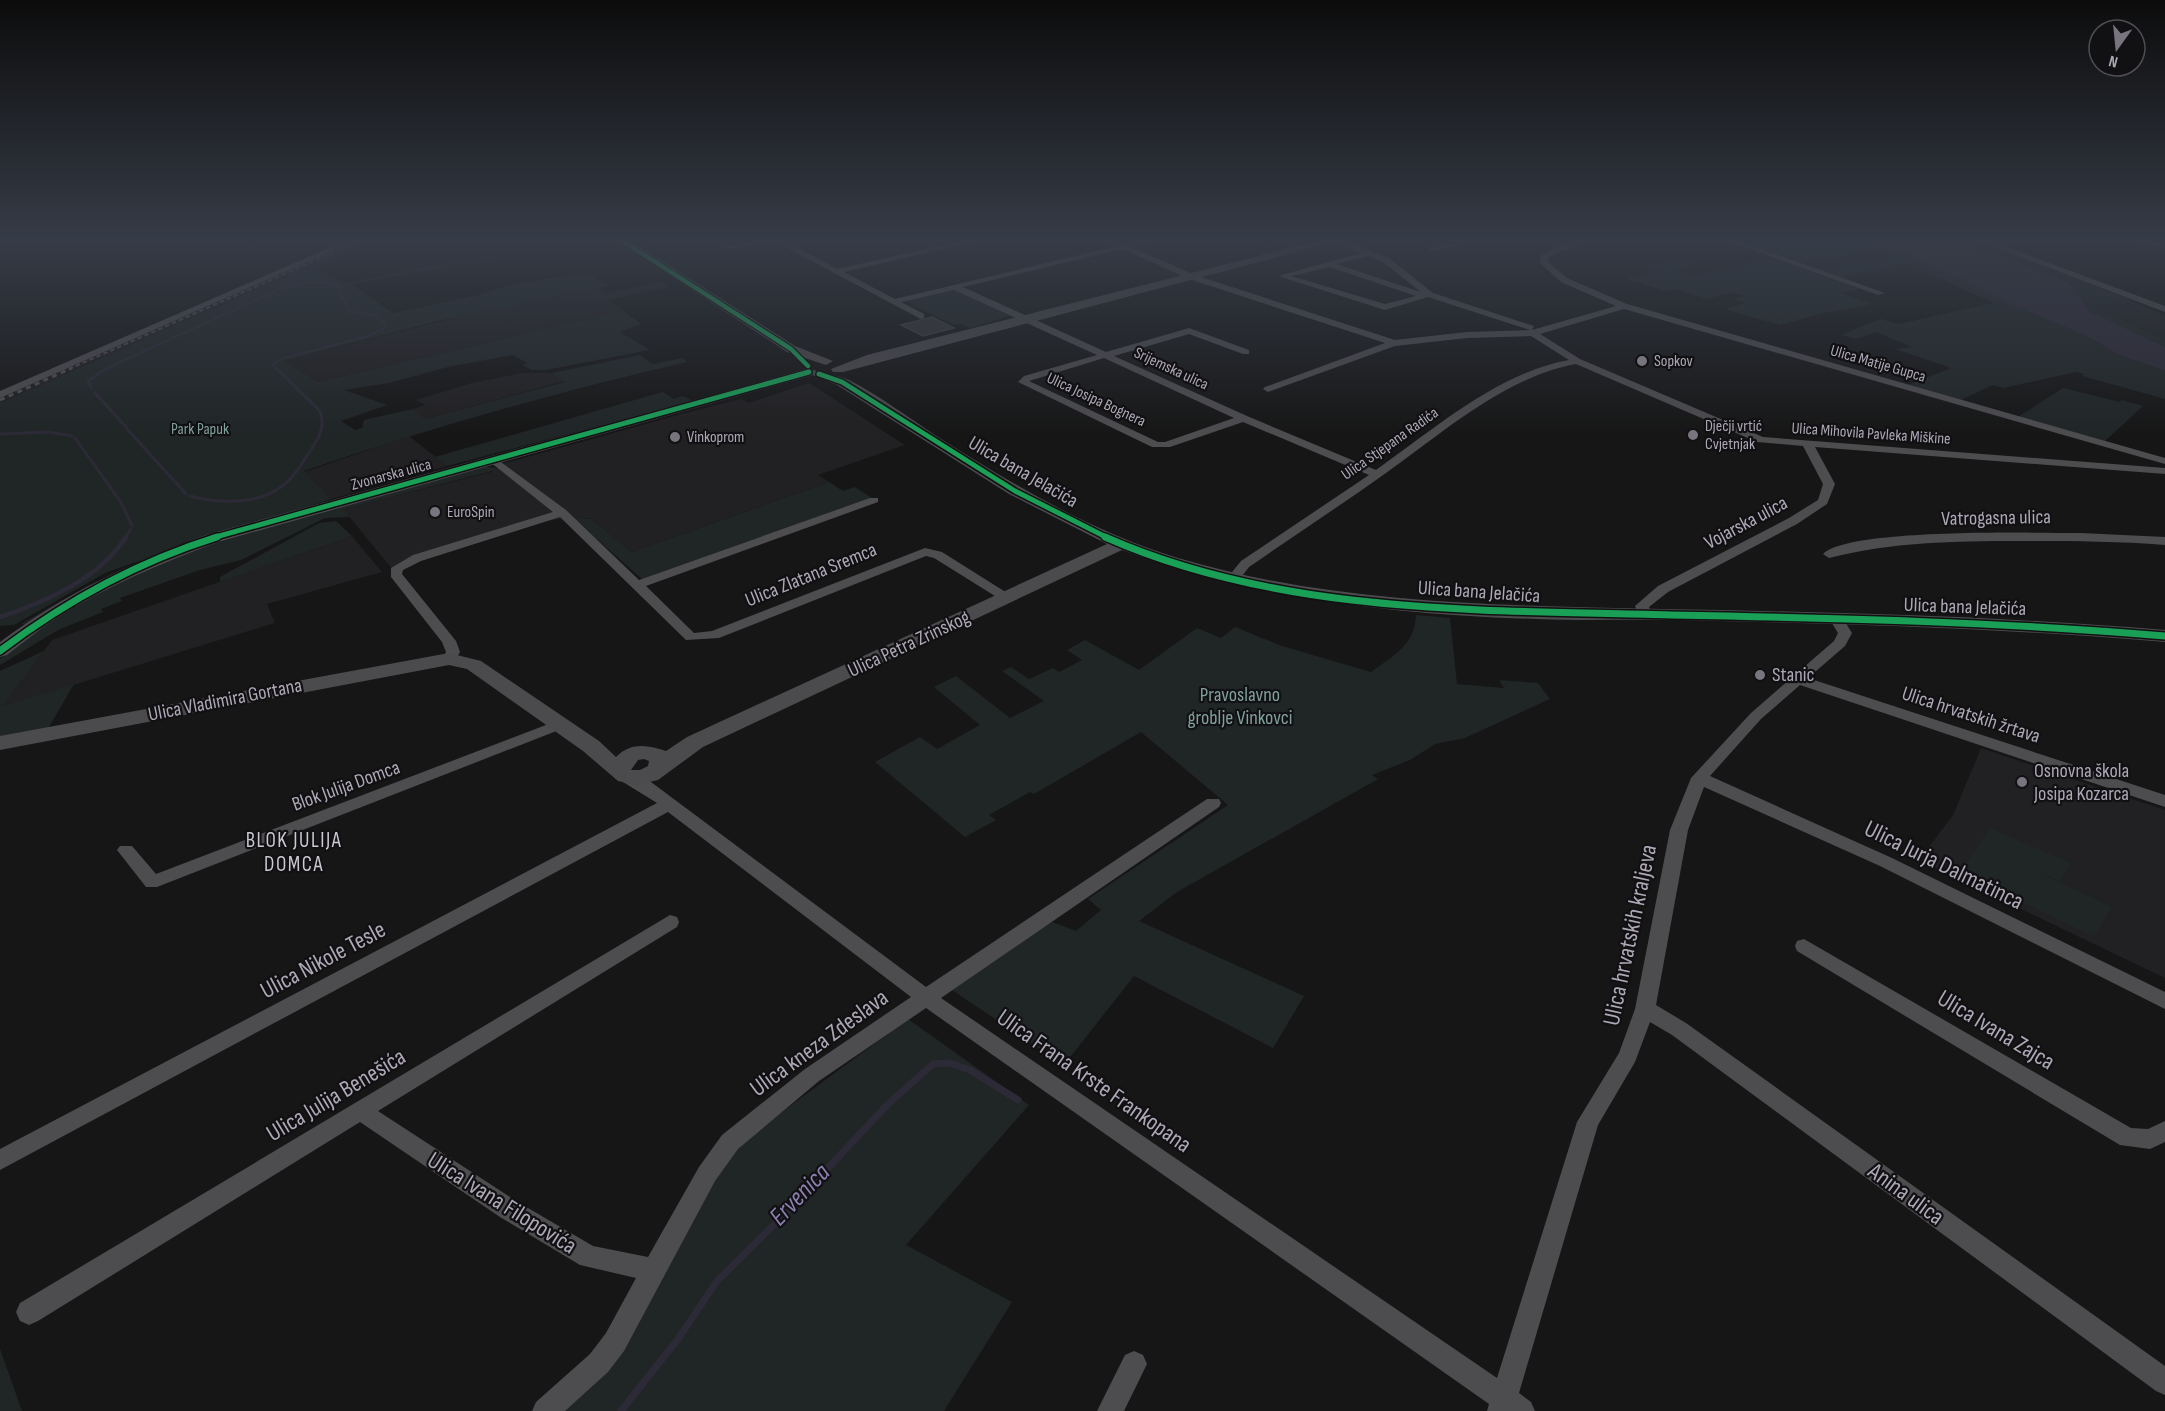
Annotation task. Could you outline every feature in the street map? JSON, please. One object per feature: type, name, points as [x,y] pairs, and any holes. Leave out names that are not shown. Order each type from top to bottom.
[{"type":"main road","name":"Ulica bana Jelačića","points":[[721,304],[791,349],[834,369],[1016,489],[1122,544],[1157,557],[1234,577],[1286,588],[1412,605],[1524,613],[1645,614],[2053,627],[2165,636]]},
{"type":"main road","points":[[812,371],[834,369],[1090,304]]},
{"type":"main road","name":"Ulica bana Jelačića","points":[[791,349],[812,371],[834,369]]},
{"type":"main road","name":"Zvonarska ulica","points":[[0,651],[63,607],[171,555],[250,527],[812,371]]},
{"type":"main road","name":"Ulica Petra Zrinskog","points":[[624,775],[649,776],[652,760],[1122,544]]},
{"type":"main road","points":[[449,659],[474,665],[591,746],[624,775]]},
{"type":"main road","name":"Ulica Vladimira Gortana","points":[[0,743],[449,659]]},
{"type":"main road","points":[[591,746],[652,760]]},
{"type":"street","points":[[0,395],[208,304]]},
{"type":"street","points":[[898,304],[921,316]]},
{"type":"street","name":"Srijemska ulica","points":[[993,304],[1243,418],[1377,474]]},
{"type":"street","points":[[1274,304],[1394,343]]},
{"type":"street","name":"Ulica Mihovila Pavleka Miškine","points":[[1375,304],[1385,307],[1396,304]]},
{"type":"street","name":"Ulica Mihovila Pavleka Miškine","points":[[1456,304],[1536,332],[1577,361],[1750,436],[1770,441],[2165,471]]},
{"type":"street","name":"Ulica Matije Gupca","points":[[1619,304],[2165,461]]},
{"type":"street","points":[[1268,390],[1394,343],[1458,336],[1536,332],[1624,306]]},
{"type":"street","name":"Ulica Josipa Bognera","points":[[1243,418],[1166,445],[1156,445],[1023,382],[1027,378],[1189,331],[1246,352]]},
{"type":"street","name":"Ulica Stjepana Radića","points":[[1234,577],[1245,564],[1470,410],[1530,374],[1566,361],[1577,361]]},
{"type":"street","name":"Vojarska ulica","points":[[1645,614],[1642,606],[1663,589],[1793,521],[1823,501],[1829,484],[1808,445]]},
{"type":"street","name":"Ulica Zlatana Sremca","points":[[494,460],[562,513],[639,584],[685,633],[698,638],[714,635],[925,552],[939,555],[1008,598]]},
{"type":"street","points":[[639,584],[874,500]]},
{"type":"street","points":[[449,659],[453,652],[449,641],[396,574],[397,568],[417,558],[562,513]]},
{"type":"street","name":"Vatrogasna ulica","points":[[1829,554],[1863,544],[1926,538],[2053,537],[2165,541]]},
{"type":"street","name":"Ulica hrvatskih kraljeva","points":[[1509,1407],[1588,1122],[1628,1056],[1645,1010],[1679,830],[1699,778],[1756,716],[1843,638],[1845,633],[1837,620]]},
{"type":"street","name":"Ulica hrvatskih žrtava","points":[[1798,680],[2165,801]]},
{"type":"street","name":"Blok Julija Domca","points":[[126,850],[152,882],[158,881],[559,725]]},
{"type":"street","points":[[652,760],[665,801]]},
{"type":"street","name":"Ulica Frana Krste Frankopana","points":[[624,775],[665,801],[925,997],[1509,1407]]},
{"type":"street","name":"Ulica Jurja Dalmatinca","points":[[1699,778],[1886,862],[2165,1000]]},
{"type":"street","name":"Ulica Nikole Tesle","points":[[0,1160],[665,801]]},
{"type":"street","name":"Ulica kneza Zdeslava","points":[[545,1411],[599,1363],[615,1342],[707,1174],[730,1142],[812,1076],[1213,803]]},
{"type":"street","name":"Ulica Julija Benešića","points":[[29,1312],[670,922]]},
{"type":"street","name":"Ulica Ivana Zajca","points":[[1804,946],[2128,1138],[2150,1139],[2165,1131]]},
{"type":"street","name":"Anina ulica","points":[[1645,1010],[1679,1029],[2165,1382]]},
{"type":"street","name":"Ulica Ivana Filopovića","points":[[361,1112],[508,1209],[589,1257],[654,1270]]},
{"type":"street","points":[[1110,1411],[1134,1364]]},
{"type":"shaded area","points":[[213,304],[223,304],[0,403],[0,397]]},
{"type":"shaded area","points":[[519,304],[614,304],[623,311],[318,382],[283,361]]},
{"type":"shaded area","points":[[2011,304],[2084,304],[2089,311],[2165,347],[2165,371],[2119,355],[2086,336]]},
{"type":"shaded area","points":[[2138,304],[2165,315],[2165,339],[2088,305]]},
{"type":"shaded area","points":[[523,373],[551,373],[565,381],[425,419],[413,409],[425,405],[416,400],[472,383]]},
{"type":"shaded area","name":"Vinkoprom","points":[[809,383],[905,445],[818,475],[829,482],[632,552],[592,519],[572,517],[547,521],[392,569],[343,509],[491,472],[499,468],[494,466],[682,414],[741,399],[749,403]]},
{"type":"shaded area","points":[[409,436],[447,466],[331,499],[304,472]]},
{"type":"shaded area","points":[[352,536],[382,572],[267,604],[275,623],[2,707],[52,640]]},
{"type":"shaded area","points":[[1981,748],[2165,810],[2165,978],[1919,860],[1953,815]]},
{"type":"green space","name":"Park Papuk","points":[[223,304],[380,304],[393,313],[437,304],[521,304],[442,320],[284,361],[318,382],[623,311],[641,324],[620,332],[650,350],[546,370],[532,370],[522,365],[527,363],[513,355],[448,367],[389,383],[344,390],[387,405],[341,421],[355,430],[362,428],[364,420],[413,409],[425,419],[565,382],[551,373],[640,355],[652,364],[683,358],[687,362],[494,412],[304,471],[331,499],[294,511],[641,415],[209,538],[28,624],[21,624],[89,585],[173,549],[105,573],[14,625],[0,626],[0,403]]},
{"type":"green space","points":[[911,304],[985,304],[1010,316],[970,328],[961,324],[954,325]]},
{"type":"green space","points":[[1742,304],[1872,304],[1820,314],[1780,325],[1725,309]]},
{"type":"green space","points":[[1989,304],[2011,304],[2086,336],[2119,355],[2165,371],[2165,399],[2082,376],[2084,374],[2077,372],[2003,388],[1993,385],[1961,400],[1908,385],[1951,368],[1895,349],[1912,347],[1876,332],[1856,339],[1841,335],[1881,319],[1899,324]]},
{"type":"green space","points":[[2084,304],[2113,304],[2090,306],[2165,339],[2165,347],[2089,311]]},
{"type":"green space","points":[[2063,388],[2143,406],[2105,441],[2018,417]]},
{"type":"green space","points":[[663,392],[674,399],[683,396],[693,401],[447,466],[435,457]]},
{"type":"green space","points":[[484,466],[500,469],[344,509],[350,517],[325,518],[241,560],[200,570],[120,598],[122,601],[101,609],[103,612],[58,630],[0,665],[0,659],[52,620],[108,588],[168,560],[294,517]]},
{"type":"green space","points":[[829,482],[843,491],[855,487],[872,498],[642,579],[572,517],[592,519],[632,552]]},
{"type":"green space","points":[[336,521],[352,536],[220,582],[220,577],[319,523]]},
{"type":"green space","name":"Pravoslavno groblje Vinkovci","points":[[1416,615],[1450,618],[1457,684],[1504,688],[1499,680],[1538,683],[1550,699],[1465,738],[1435,744],[1410,760],[1372,775],[1378,779],[1177,892],[1139,921],[1304,996],[1273,1048],[1134,976],[1064,1065],[949,988],[1044,925],[1052,922],[1076,931],[1101,910],[1088,899],[1228,805],[1141,732],[1034,794],[1030,792],[989,815],[996,820],[965,837],[875,762],[920,737],[937,749],[980,725],[934,687],[956,676],[1010,718],[1044,701],[1002,671],[1011,667],[1029,679],[1053,668],[1059,672],[1082,660],[1067,650],[1085,640],[1139,670],[1197,628],[1221,638],[1235,627],[1282,646],[1371,672],[1395,655],[1407,642],[1415,625]]},
{"type":"green space","points":[[44,651],[3,706],[74,684],[46,732],[0,741],[0,671]]},
{"type":"green space","points":[[1990,828],[2071,863],[2059,881],[2024,866],[2112,907],[2094,937],[1959,872]]},
{"type":"green space","points":[[908,1019],[1029,1105],[906,1245],[1012,1302],[944,1411],[561,1411],[724,1164],[751,1135]]},
{"type":"green space","points":[[0,1349],[22,1411],[0,1411]]},
{"type":"building","points":[[932,317],[954,328],[923,336],[901,325]]},
{"type":"waterway","points":[[107,368],[248,304]]},
{"type":"waterway","points":[[277,369],[273,364],[281,359],[365,337],[385,328],[386,324],[376,316],[349,311],[346,304]]},
{"type":"waterway","points":[[91,387],[88,381],[107,368]]},
{"type":"waterway","points":[[277,369],[318,409]]},
{"type":"waterway","points":[[95,393],[127,428]]},
{"type":"waterway","points":[[190,496],[239,501],[264,496],[275,491],[298,470],[315,444],[322,423],[320,411]]},
{"type":"waterway","points":[[128,430],[186,494]]},
{"type":"waterway","points":[[0,434],[49,432],[72,436]]},
{"type":"waterway","points":[[75,438],[120,501],[132,525]]},
{"type":"waterway","points":[[125,538],[131,529]]},
{"type":"waterway","points":[[0,617],[53,596],[86,577],[115,552],[126,537]]},
{"type":"waterway","name":"Ervenica","points":[[621,1411],[678,1339],[717,1281],[782,1217],[888,1104],[933,1064],[950,1063],[970,1070],[1018,1100]]},
{"type":"railway","points":[[69,369],[217,304]]},
{"type":"railway","points":[[0,400],[72,368]]},
{"type":"cycle path","points":[[721,304],[791,349],[808,366]]},
{"type":"cycle path","points":[[0,651],[48,615],[99,585],[212,538],[331,503],[492,461],[809,372]]},
{"type":"cycle path","points":[[819,374],[842,382],[980,470],[1086,529],[1169,561],[1217,575],[1268,586],[1372,602],[1474,611],[1906,620],[2036,626],[2165,636]]},
{"type":"place","name":"Sopkov","points":[[1642,361]]},
{"type":"place","name":"Dječji vrtić Cvjetnjak","points":[[1693,435]]},
{"type":"place","name":"Vinkoprom","points":[[675,437]]},
{"type":"place","name":"EuroSpin","points":[[435,512]]},
{"type":"place","name":"Stanic","points":[[1760,675]]},
{"type":"place","name":"Osnovna škola Josipa Kozarca","points":[[2022,782]]},
{"type":"district","name":"BLOK JULIJA DOMCA","points":[[294,852]]}]
